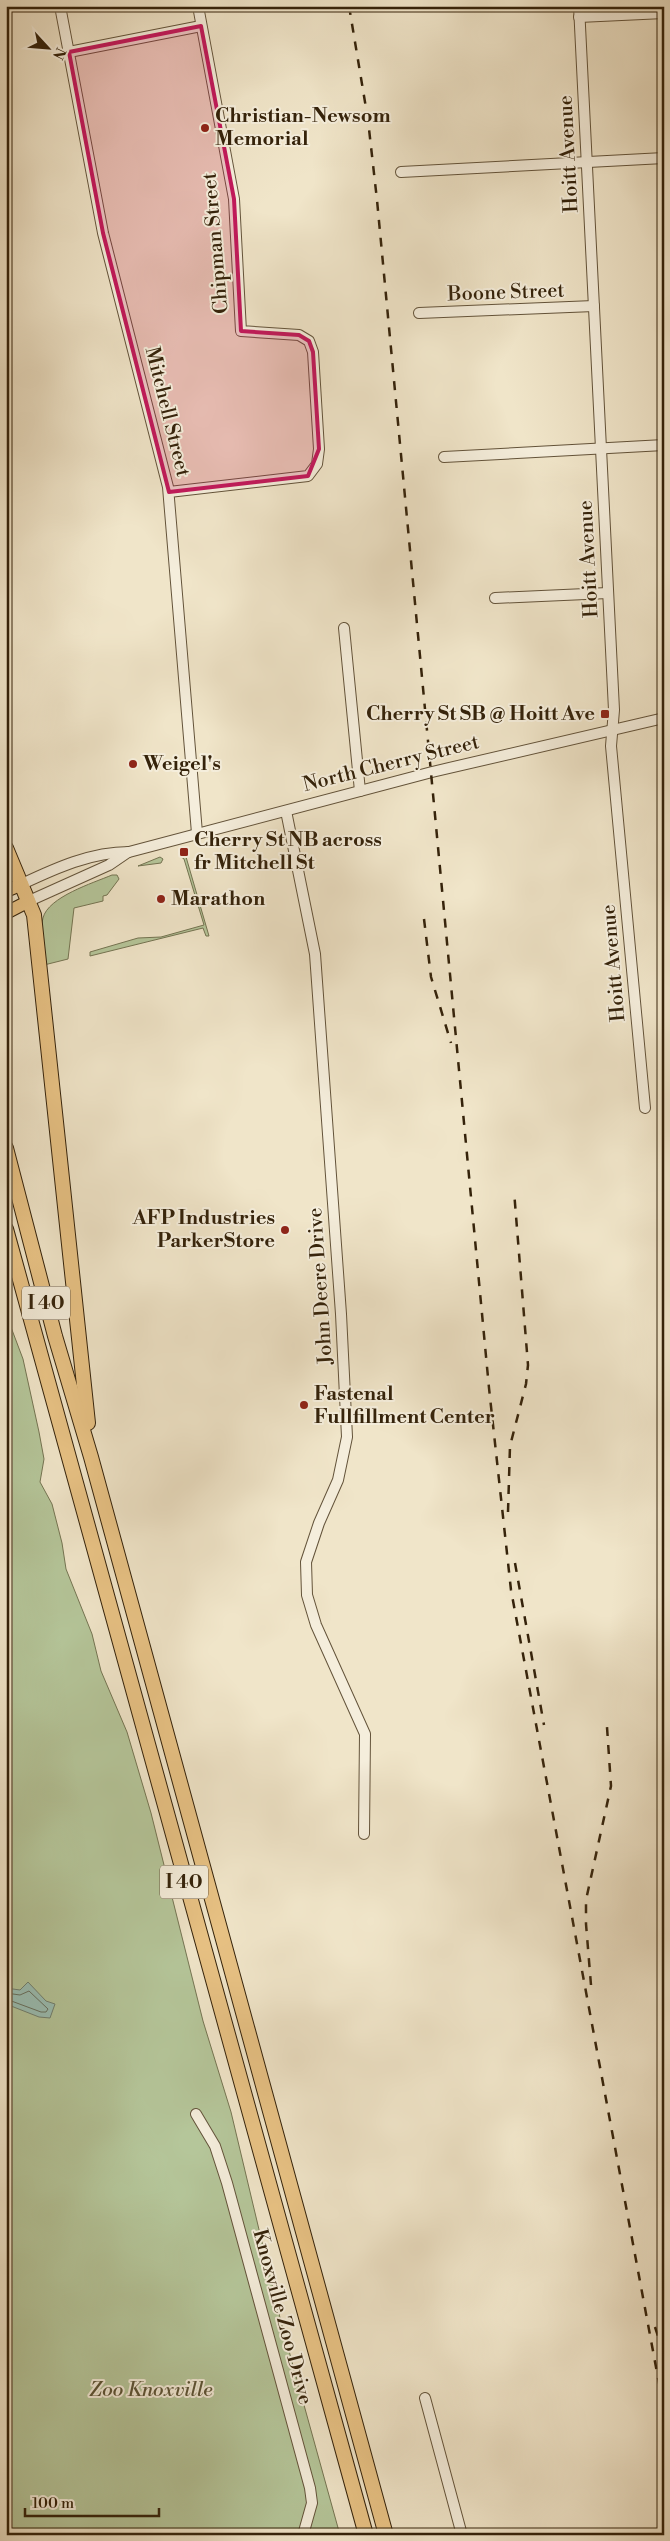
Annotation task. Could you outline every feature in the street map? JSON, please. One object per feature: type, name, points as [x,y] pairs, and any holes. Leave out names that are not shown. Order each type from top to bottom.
[{"type":"highway","points":[[6,848],[34,914],[91,1457]]},
{"type":"highway","name":"I 40","points":[[6,1148],[55,1336],[91,1457],[386,2535]]},
{"type":"highway","name":"I 40","points":[[6,1228],[208,1968],[366,2535]]},
{"type":"highway","points":[[6,1259],[30,1314]]},
{"type":"main road","name":"North Cherry Street","points":[[6,892],[22,884]]},
{"type":"main road","name":"North Cherry Street","points":[[6,913],[29,901]]},
{"type":"street","name":"Mitchell Street","points":[[60,6],[103,233],[169,492],[197,833]]},
{"type":"street","name":"Chipman Street","points":[[169,492],[308,476],[316,464],[319,449],[313,352],[309,341],[299,336],[241,331],[234,198],[198,6]]},
{"type":"street","points":[[579,12],[664,13]]},
{"type":"street","name":"Hoitt Avenue","points":[[579,12],[588,161],[614,710],[611,746],[645,1108]]},
{"type":"street","points":[[69,52],[201,26]]},
{"type":"street","points":[[401,172],[664,158]]},
{"type":"street","name":"Boone Street","points":[[419,314],[594,306]]},
{"type":"street","points":[[444,457],[664,445]]},
{"type":"street","points":[[495,598],[608,593]]},
{"type":"street","points":[[344,628],[360,791]]},
{"type":"street","name":"North Cherry Street","points":[[22,884],[88,857],[107,852],[129,852],[484,759],[664,718]]},
{"type":"street","name":"John Deere Drive","points":[[286,811],[315,954],[341,1314],[347,1437],[338,1480],[319,1523],[306,1562],[307,1595],[316,1626],[365,1734],[364,1834]]},
{"type":"street","name":"North Cherry Street","points":[[29,901],[110,865],[129,852]]},
{"type":"street","name":"Knoxville Zoo Drive","points":[[196,2114],[215,2146],[227,2183],[310,2488],[312,2503],[303,2535]]},
{"type":"street","points":[[425,2398],[462,2535]]},
{"type":"highlighted area","points":[[201,26],[234,199],[241,331],[299,335],[309,341],[313,352],[319,449],[308,476],[169,492],[103,233],[69,52]]},
{"type":"green space","points":[[184,850],[209,936],[206,936],[203,928],[90,956],[90,952],[138,938],[161,937],[204,925],[184,859],[180,856]]},
{"type":"green space","points":[[160,857],[163,859],[161,863],[138,866]]},
{"type":"green space","points":[[112,875],[117,875],[119,879],[107,895],[103,896],[103,901],[74,908],[68,959],[44,965],[41,930],[43,918],[47,910],[62,897]]},
{"type":"green space","name":"Zoo Knoxville","points":[[6,1314],[23,1359],[39,1432],[44,1459],[40,1482],[52,1504],[62,1543],[66,1569],[92,1634],[101,1671],[127,1732],[151,1813],[203,2021],[231,2112],[281,2322],[340,2535],[6,2535]]},
{"type":"water","points":[[28,1982],[46,2001],[55,2004],[50,2018],[39,2017],[6,2004],[6,1988],[20,1990]]},
{"type":"railway","points":[[349,6],[368,120],[377,200],[489,1388],[511,1590],[664,2410]]},
{"type":"railway","points":[[424,919],[431,977],[451,1043]]},
{"type":"railway","points":[[508,1512],[510,1446],[526,1384],[528,1365],[514,1191]]},
{"type":"railway","points":[[515,1563],[544,1725]]},
{"type":"railway","points":[[591,1985],[586,1900],[611,1786],[607,1727]]},
{"type":"railway","points":[[655,2327],[664,2354]]},
{"type":"place","name":"Christian-Newsom Memorial","points":[[205,128]]},
{"type":"place","name":"Cherry St SB @ Hoitt Ave","points":[[605,714]]},
{"type":"place","name":"Weigel's","points":[[133,764]]},
{"type":"place","name":"Cherry St NB across fr Mitchell St","points":[[184,852]]},
{"type":"place","name":"Marathon","points":[[161,899]]},
{"type":"place","name":"AFP Industries ParkerStore","points":[[285,1230]]},
{"type":"place","name":"Fastenal Fullfillment Center","points":[[304,1405]]}]
